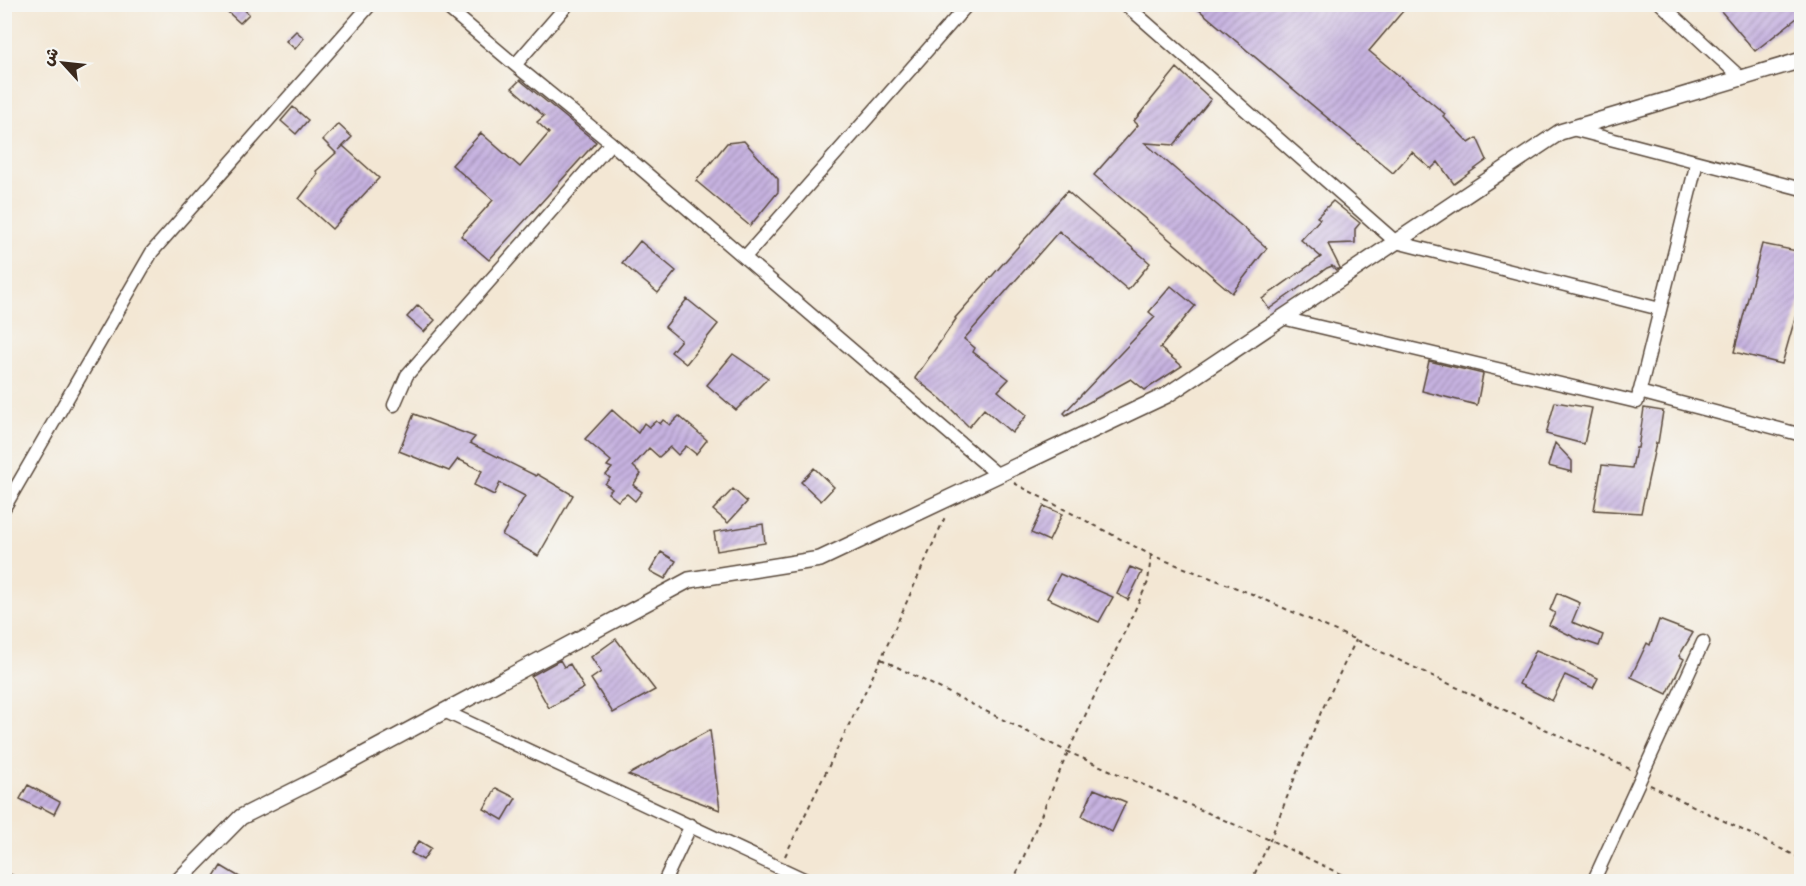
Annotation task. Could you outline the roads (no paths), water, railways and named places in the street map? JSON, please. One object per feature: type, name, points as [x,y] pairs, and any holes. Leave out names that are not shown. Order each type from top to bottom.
[{"type":"street","points":[[4,508],[152,252],[371,4]]},
{"type":"street","points":[[443,4],[611,143],[999,475]]},
{"type":"street","points":[[515,65],[568,4]]},
{"type":"street","points":[[745,257],[968,4]]},
{"type":"street","points":[[1125,4],[1396,242],[1660,309]]},
{"type":"street","points":[[1661,4],[1741,78]]},
{"type":"street","points":[[177,882],[241,817],[333,771],[689,580],[820,559],[1167,395],[1560,132],[1802,60]]},
{"type":"street","points":[[1572,129],[1802,189]]},
{"type":"street","points":[[394,405],[407,375],[611,143]]},
{"type":"street","points":[[1282,318],[1637,402],[1697,162]]},
{"type":"street","points":[[1639,392],[1802,435]]},
{"type":"street","points":[[1593,882],[1703,642]]},
{"type":"street","points":[[444,711],[810,882]]},
{"type":"street","points":[[664,882],[691,825]]},
{"type":"street","points":[[4,879],[11,882]]}]
